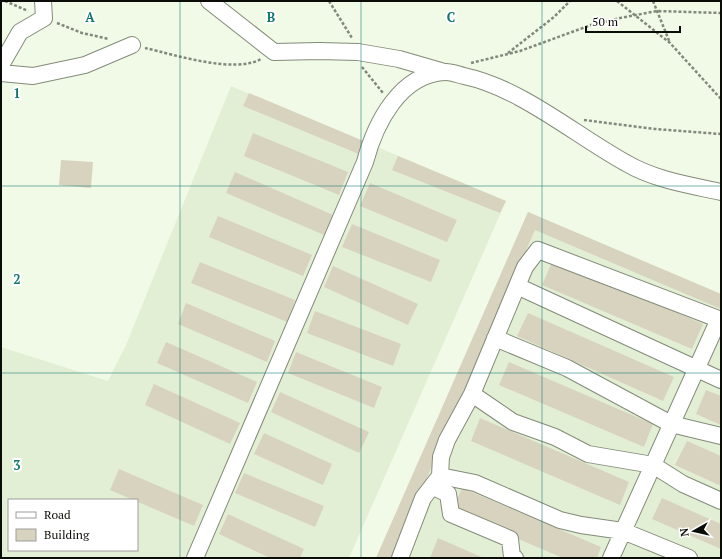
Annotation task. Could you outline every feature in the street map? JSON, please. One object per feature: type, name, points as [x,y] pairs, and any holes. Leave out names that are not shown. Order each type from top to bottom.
[{"type":"street","points":[[1,66],[20,32],[44,18],[43,1]]},
{"type":"street","points":[[209,1],[274,52],[319,51],[373,55],[399,59],[486,81],[535,107],[627,164],[660,178],[721,192]]},
{"type":"street","points":[[1,73],[33,76],[85,65],[132,45]]},
{"type":"street","points":[[195,558],[366,162],[370,144],[375,132],[396,96],[423,77],[446,72]]},
{"type":"street","points":[[400,558],[423,498],[436,481],[441,457],[447,440],[472,394],[494,338],[525,267],[538,250],[720,319],[696,368],[611,558]]},
{"type":"street","points":[[517,286],[721,380]]},
{"type":"street","points":[[494,338],[567,368],[671,424],[721,436]]},
{"type":"street","points":[[472,394],[513,422],[555,437],[588,454],[653,465],[683,484],[721,501]]},
{"type":"street","points":[[436,481],[475,483],[560,520],[581,526],[623,531],[689,558]]},
{"type":"street","points":[[436,481],[448,494],[451,514],[510,539],[512,557],[515,558]]},
{"type":"path","points":[[5,1],[82,33],[110,40]]},
{"type":"path","points":[[329,1],[356,44],[373,55]]},
{"type":"path","points":[[506,54],[538,30],[570,1]]},
{"type":"path","points":[[618,1],[633,15],[670,43],[721,99]]},
{"type":"path","points":[[653,1],[670,43]]},
{"type":"path","points":[[446,72],[478,61],[559,38],[590,25],[633,15],[657,11],[721,13]]},
{"type":"path","points":[[132,45],[233,66],[252,64],[274,52]]},
{"type":"path","points":[[359,65],[380,88],[391,105]]},
{"type":"path","points":[[578,118],[593,122],[655,129],[721,134]]},
{"type":"shaded area","points":[[231,86],[506,201],[349,558],[1,558],[1,347],[108,381],[126,345]]},
{"type":"shaded area","points":[[528,212],[721,294],[721,558],[376,558]]},
{"type":"building","points":[[249,93],[366,142],[361,155],[243,106]]},
{"type":"building","points":[[253,133],[348,172],[339,195],[244,156]]},
{"type":"building","points":[[398,156],[506,201],[500,213],[392,170]]},
{"type":"building","points":[[61,160],[93,162],[91,188],[59,185]]},
{"type":"building","points":[[235,172],[333,215],[324,235],[226,193]]},
{"type":"building","points":[[370,183],[457,220],[447,242],[360,206]]},
{"type":"building","points":[[528,212],[721,294],[721,309],[535,230],[392,558],[376,558]]},
{"type":"building","points":[[218,216],[312,255],[303,276],[209,237]]},
{"type":"building","points":[[352,224],[440,260],[431,282],[342,247]]},
{"type":"building","points":[[553,260],[703,324],[692,349],[542,285]]},
{"type":"building","points":[[200,262],[295,300],[287,322],[191,283]]},
{"type":"building","points":[[333,266],[418,304],[408,325],[324,287]]},
{"type":"building","points":[[186,303],[275,341],[267,362],[178,324]]},
{"type":"building","points":[[315,311],[401,344],[393,366],[307,333]]},
{"type":"building","points":[[528,313],[674,377],[663,401],[517,336]]},
{"type":"building","points":[[166,342],[257,382],[248,403],[157,363]]},
{"type":"building","points":[[296,352],[382,387],[374,408],[288,373]]},
{"type":"building","points":[[509,362],[653,424],[644,447],[499,385]]},
{"type":"building","points":[[154,384],[240,423],[230,444],[145,405]]},
{"type":"building","points":[[706,390],[721,396],[721,425],[696,414]]},
{"type":"building","points":[[280,392],[369,432],[359,453],[271,412]]},
{"type":"building","points":[[480,418],[629,482],[620,505],[471,441]]},
{"type":"building","points":[[264,433],[332,464],[323,485],[254,454]]},
{"type":"building","points":[[687,441],[721,456],[721,486],[675,465]]},
{"type":"building","points":[[119,469],[203,505],[194,526],[138,502],[138,499],[131,499],[110,490]]},
{"type":"building","points":[[244,473],[324,506],[315,527],[235,493]]},
{"type":"building","points":[[462,488],[601,547],[597,558],[563,558],[452,511]]},
{"type":"building","points":[[662,498],[721,524],[721,549],[652,519]]},
{"type":"building","points":[[228,514],[304,549],[300,558],[270,558],[219,534]]},
{"type":"building","points":[[438,538],[484,558],[430,558]]}]
